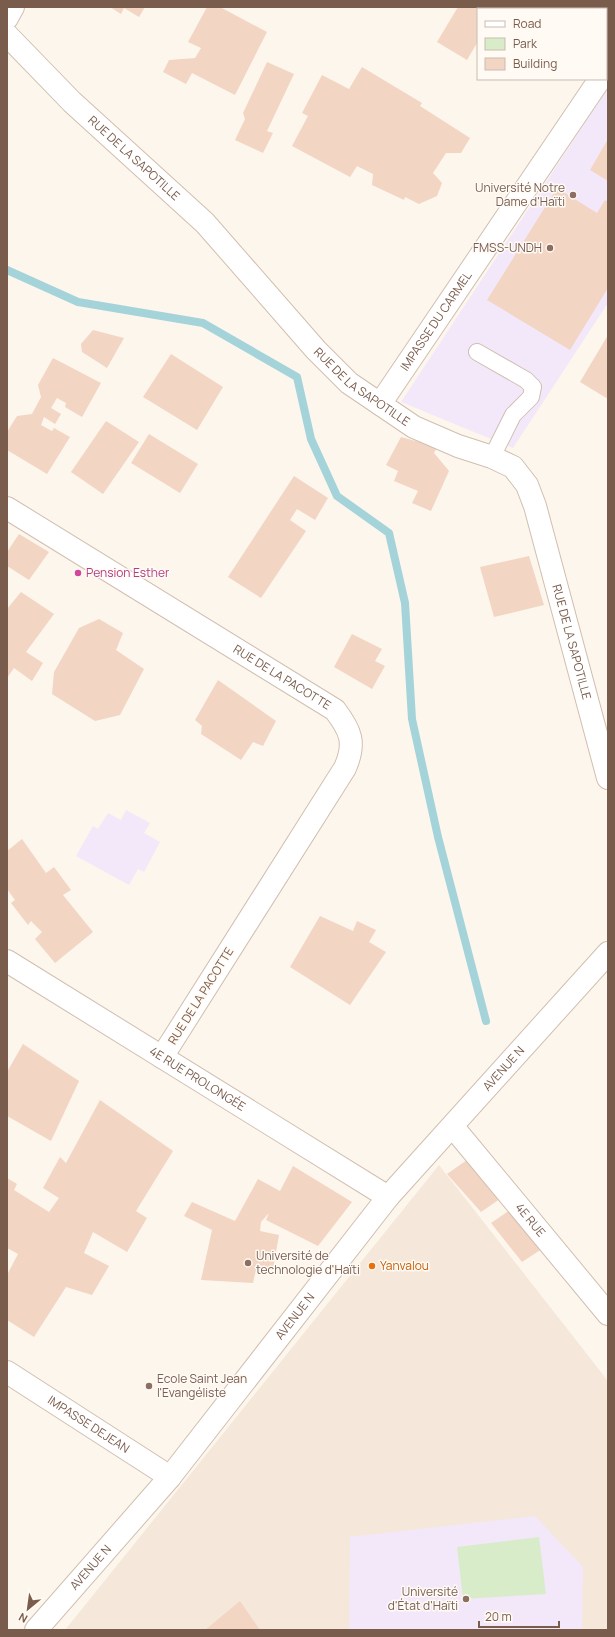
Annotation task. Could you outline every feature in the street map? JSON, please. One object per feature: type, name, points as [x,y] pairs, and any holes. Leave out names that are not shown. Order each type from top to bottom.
[{"type":"street","points":[[7,18],[13,7]]},
{"type":"street","name":"RUE DE LA SAPOTILLE","points":[[7,35],[72,102],[205,223],[316,350],[349,383],[414,427],[458,446],[492,457],[513,466],[527,485],[535,506],[608,778]]},
{"type":"street","name":"IMPASSE DU CARMEL","points":[[380,404],[599,80]]},
{"type":"street","name":"RUE DE LA PACOTTE","points":[[7,508],[335,710],[346,724],[351,737],[351,754],[345,768],[162,1057]]},
{"type":"street","name":"AVENUE N","points":[[36,1630],[170,1477],[388,1197],[453,1127],[608,953]]},
{"type":"street","name":"4E RUE PROLONGÉE","points":[[7,961],[388,1197]]},
{"type":"street","name":"4E RUE","points":[[453,1127],[608,1314]]},
{"type":"street","name":"IMPASSE DEJEAN","points":[[7,1372],[170,1477]]},
{"type":"lane","points":[[477,352],[526,380],[533,387],[531,396],[513,415],[492,457]]},
{"type":"shaded area","name":"Université Notre Dame d'Haïti","points":[[608,88],[608,303],[513,448],[401,402]]},
{"type":"shaded area","points":[[126,810],[150,823],[144,833],[160,842],[144,872],[138,869],[129,885],[76,856],[93,826],[98,829],[108,813],[121,820]]},
{"type":"shaded area","points":[[439,1165],[608,1381],[608,1630],[65,1630]]},
{"type":"shaded area","name":"Université d'État d'Haïti","points":[[535,1516],[583,1567],[582,1630],[349,1630],[350,1537]]},
{"type":"green space","points":[[539,1537],[546,1594],[463,1599],[457,1547]]},
{"type":"building","points":[[110,7],[145,7],[139,17],[124,8],[121,14]]},
{"type":"building","points":[[207,7],[220,7],[267,32],[235,95],[192,73],[186,84],[163,72],[169,60],[195,58],[201,48],[188,42]]},
{"type":"building","points":[[458,7],[506,8],[477,8],[477,43],[467,60],[437,42]]},
{"type":"building","points":[[267,62],[294,74],[267,131],[273,133],[263,153],[235,140],[245,119],[243,113]]},
{"type":"building","points":[[362,67],[422,103],[420,106],[470,138],[461,153],[446,153],[433,173],[442,183],[437,196],[419,204],[405,197],[404,200],[372,185],[373,174],[357,166],[350,177],[292,146],[308,116],[302,113],[322,75],[349,89]]},
{"type":"building","points":[[608,139],[608,181],[590,170]]},
{"type":"building","points":[[557,188],[597,213],[605,200],[608,202],[608,288],[570,350],[487,300]]},
{"type":"building","points":[[93,330],[124,338],[107,368],[82,352],[81,344]]},
{"type":"building","points":[[608,335],[608,399],[580,382]]},
{"type":"building","points":[[171,354],[223,387],[197,430],[143,397]]},
{"type":"building","points":[[53,358],[101,383],[82,417],[65,407],[66,403],[57,398],[51,408],[61,414],[55,424],[44,417],[41,425],[52,431],[54,428],[70,437],[47,474],[7,450],[7,432],[17,416],[32,414],[41,397],[38,385]]},
{"type":"building","points":[[106,421],[139,442],[103,494],[71,472]]},
{"type":"building","points":[[149,434],[198,464],[180,493],[131,463]]},
{"type":"building","points":[[401,437],[437,447],[434,453],[449,471],[431,511],[412,503],[418,491],[394,481],[398,471],[386,465]]},
{"type":"building","points":[[294,476],[328,498],[315,520],[297,509],[290,520],[306,531],[261,598],[228,577]]},
{"type":"building","points":[[19,534],[49,552],[29,580],[7,566],[7,552]]},
{"type":"building","points":[[529,556],[544,605],[494,617],[480,567]]},
{"type":"building","points":[[21,592],[54,614],[26,652],[43,663],[32,681],[14,668],[7,678],[7,609]]},
{"type":"building","points":[[99,619],[123,633],[116,650],[144,669],[120,715],[95,721],[52,694],[54,672],[79,628]]},
{"type":"building","points":[[352,634],[382,649],[375,661],[385,666],[372,689],[334,667]]},
{"type":"building","points":[[218,680],[276,721],[263,746],[253,742],[241,760],[201,734],[202,726],[195,720]]},
{"type":"building","points":[[22,839],[46,873],[54,867],[71,890],[63,895],[93,932],[55,963],[35,939],[42,932],[31,921],[28,925],[11,903],[15,900],[7,889],[7,851]]},
{"type":"building","points":[[320,916],[353,931],[357,921],[376,930],[369,942],[386,952],[350,1005],[290,967]]},
{"type":"building","points":[[23,1044],[79,1081],[51,1141],[7,1116],[7,1072]]},
{"type":"building","points":[[100,1100],[173,1151],[136,1211],[147,1218],[127,1252],[93,1232],[84,1253],[109,1266],[92,1295],[66,1287],[34,1337],[7,1320],[7,1275],[18,1254],[7,1248],[7,1178],[17,1184],[14,1190],[49,1212],[59,1198],[43,1188],[60,1157],[66,1163]]},
{"type":"building","points":[[474,1155],[507,1194],[481,1212],[447,1174]]},
{"type":"building","points":[[293,1166],[352,1202],[318,1246],[266,1220],[269,1213],[261,1222],[260,1231],[279,1235],[273,1269],[257,1265],[253,1283],[201,1280],[212,1230],[184,1216],[192,1202],[235,1221],[258,1179],[280,1191]]},
{"type":"building","points":[[516,1206],[548,1245],[522,1262],[491,1223]]},
{"type":"building","points":[[240,1601],[260,1630],[205,1630]]},
{"type":"waterway","points":[[7,270],[78,302],[203,323],[297,377],[311,439],[337,496],[389,533],[405,603],[412,719],[438,837],[486,1021]]},
{"type":"place","name":"Université Notre Dame d'Haïti","points":[[573,195]]},
{"type":"place","name":"FMSS-UNDH","points":[[550,248]]},
{"type":"place","name":"Pension Esther","points":[[78,573]]},
{"type":"place","name":"Université de technologie d'Haïti","points":[[248,1263]]},
{"type":"place","name":"Yanvalou","points":[[372,1266]]},
{"type":"place","name":"Ecole Saint Jean l'Evangéliste","points":[[149,1386]]},
{"type":"place","name":"Université d'État d'Haïti","points":[[466,1599]]}]
